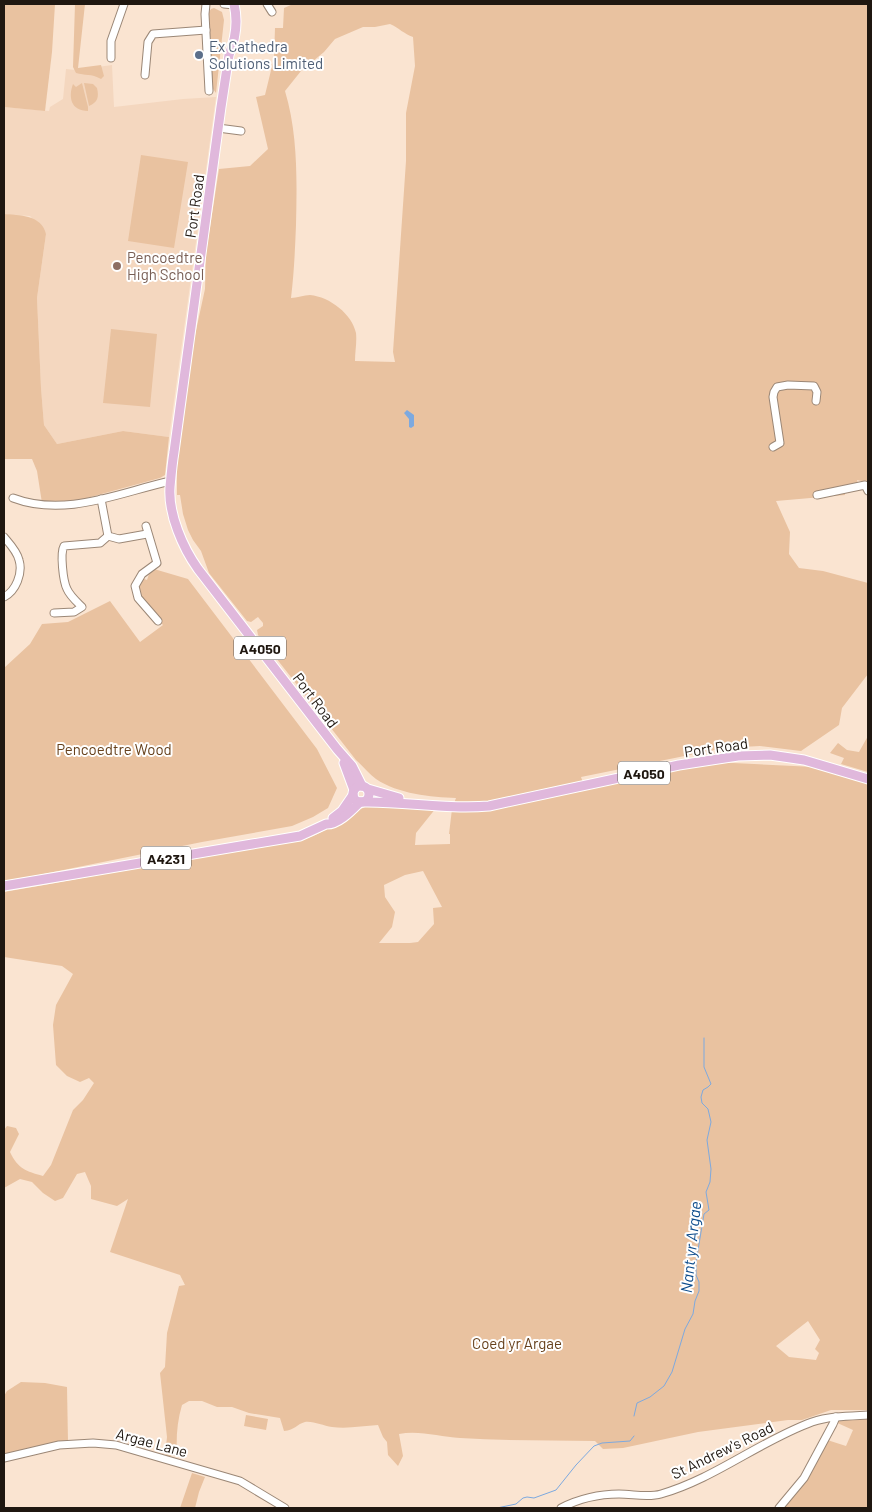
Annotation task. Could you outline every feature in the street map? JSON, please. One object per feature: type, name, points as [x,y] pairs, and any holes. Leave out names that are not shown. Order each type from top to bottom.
[{"type":"main road","name":"Port Road","points":[[234,4],[231,12],[229,55],[171,481],[186,546],[195,564],[337,749],[359,790],[418,803]]},
{"type":"main road","name":"Port Road","points":[[361,802],[418,803],[464,807],[489,806],[688,764],[738,756],[770,756],[804,760],[868,779]]},
{"type":"main road","points":[[359,790],[368,797],[361,802]]},
{"type":"main road","name":"A4050","points":[[359,790],[355,800],[361,802]]},
{"type":"main road","name":"A4231","points":[[4,886],[295,837],[311,832],[326,824],[342,811],[359,790]]},
{"type":"main road","name":"A4231","points":[[326,824],[330,825],[361,802]]},
{"type":"street","points":[[111,58],[111,41],[124,4]]},
{"type":"street","points":[[206,4],[209,91]]},
{"type":"street","points":[[224,4],[234,4]]},
{"type":"street","points":[[267,4],[272,12]]},
{"type":"street","points":[[145,75],[147,47],[151,36],[159,33],[206,30]]},
{"type":"street","points":[[218,128],[240,131]]},
{"type":"street","points":[[773,447],[780,443],[773,397],[777,387],[788,384],[814,386],[817,392],[816,401]]},
{"type":"street","points":[[14,498],[28,503],[47,506],[80,504],[171,481]]},
{"type":"street","points":[[818,495],[865,485],[868,491]]},
{"type":"street","points":[[101,500],[108,536]]},
{"type":"street","points":[[108,536],[119,539],[146,530],[158,563],[142,574],[135,586],[138,598],[158,621]]},
{"type":"street","points":[[54,613],[74,612],[82,607],[68,591],[66,585],[63,548],[66,544],[100,543],[108,536]]},
{"type":"street","points":[[4,537],[20,560],[20,577],[13,591],[4,597]]},
{"type":"street","name":"St Andrew's Road","points":[[561,1508],[592,1497],[618,1494],[658,1495],[697,1480],[752,1450],[806,1425],[836,1417],[868,1415]]},
{"type":"street","points":[[779,1508],[804,1478],[836,1417]]},
{"type":"street","name":"Argae Lane","points":[[4,1458],[59,1445],[93,1443],[116,1445],[240,1481],[285,1508]]},
{"type":"shaded area","name":"Pencoedtre High School","points":[[112,65],[114,107],[216,97],[169,437],[123,431],[57,444],[44,425],[41,388],[37,298],[46,234],[30,216],[4,214],[4,107],[49,111],[50,107],[63,99],[66,69],[76,70]]},
{"type":"green space","points":[[4,4],[55,4],[45,111],[4,107]]},
{"type":"green space","points":[[75,4],[85,4],[78,68],[101,65],[104,76],[101,79],[76,73],[73,67]]},
{"type":"green space","name":"Coed yr Argae","points":[[293,4],[868,4],[868,489],[865,482],[857,480],[858,484],[845,491],[845,495],[776,501],[790,532],[789,554],[799,568],[823,571],[868,583],[868,674],[842,708],[839,725],[801,751],[760,746],[724,748],[581,777],[585,788],[713,762],[815,767],[868,784],[868,1410],[831,1410],[802,1420],[788,1420],[698,1432],[623,1448],[603,1449],[595,1441],[477,1439],[407,1433],[399,1434],[403,1456],[398,1466],[388,1455],[387,1442],[378,1425],[338,1428],[305,1422],[284,1431],[280,1418],[249,1413],[232,1407],[217,1407],[202,1401],[189,1401],[182,1405],[180,1411],[177,1430],[177,1456],[165,1456],[167,1437],[160,1373],[165,1367],[167,1333],[179,1286],[185,1285],[180,1275],[110,1252],[128,1199],[117,1206],[91,1199],[91,1186],[85,1172],[77,1174],[63,1198],[55,1201],[32,1182],[20,1179],[4,1188],[4,1130],[7,1126],[16,1128],[19,1134],[10,1152],[16,1162],[27,1171],[43,1176],[51,1165],[73,1110],[83,1100],[94,1083],[89,1078],[80,1082],[67,1076],[56,1065],[53,1025],[56,1005],[73,974],[62,966],[4,957],[4,892],[187,858],[304,839],[320,833],[360,809],[376,804],[402,804],[436,808],[416,833],[415,845],[450,844],[449,834],[452,809],[456,798],[426,796],[394,788],[376,779],[356,760],[258,635],[257,630],[263,626],[263,623],[258,617],[251,622],[247,621],[209,573],[201,551],[188,530],[180,495],[177,495],[177,466],[182,421],[192,349],[205,289],[206,253],[219,169],[250,166],[268,149],[256,97],[265,95],[274,58],[275,28],[283,28],[284,8]],"holes":[[[390,24],[413,37],[415,66],[406,113],[406,161],[393,352],[395,362],[355,361],[356,333],[354,326],[345,313],[332,303],[318,296],[308,295],[291,298],[294,271],[296,175],[292,124],[285,91],[301,71],[324,52],[335,39],[363,27]],[[423,871],[442,907],[433,908],[434,924],[418,942],[379,943],[392,927],[395,912],[385,897],[384,885],[405,875]],[[808,1321],[820,1340],[815,1349],[819,1353],[816,1360],[789,1357],[776,1346]]]},
{"type":"green space","points":[[214,8],[222,12],[224,20],[216,93],[211,86],[211,44],[208,14]]},
{"type":"green space","points":[[82,83],[88,111],[74,106],[71,98],[73,84],[76,87]]},
{"type":"green space","points":[[84,83],[93,84],[97,88],[97,99],[89,106]]},
{"type":"green space","points":[[141,155],[188,162],[174,248],[128,241]]},
{"type":"green space","points":[[4,214],[29,217],[40,223],[46,234],[37,298],[44,425],[57,444],[123,431],[169,437],[165,475],[76,501],[42,503],[37,471],[32,459],[4,459]]},
{"type":"green space","points":[[111,329],[157,334],[150,407],[103,403]]},
{"type":"green space","name":"Pencoedtre Wood","points":[[154,569],[188,579],[317,749],[337,788],[328,808],[292,826],[4,882],[4,668],[30,644],[42,624],[68,622],[110,601],[140,642],[163,625],[145,604],[140,592],[142,578],[147,580],[150,571]]},
{"type":"green space","points":[[868,736],[868,772],[841,764],[844,758],[830,753],[838,743],[847,750],[859,752]]},
{"type":"green space","points":[[21,1382],[45,1383],[67,1387],[68,1442],[4,1455],[4,1396],[7,1391]]},
{"type":"green space","points":[[246,1415],[268,1419],[266,1430],[244,1426]]},
{"type":"green space","points":[[868,1418],[868,1508],[777,1508],[797,1485],[821,1438],[846,1446],[853,1430],[833,1421]]},
{"type":"green space","points":[[192,1473],[205,1477],[195,1508],[180,1508]]},
{"type":"water","points":[[407,410],[414,415],[414,426],[411,428],[409,427],[409,419],[404,413]]},
{"type":"waterway","name":"Nant yr Argae","points":[[634,1416],[637,1403],[650,1397],[664,1386],[672,1372],[685,1329],[693,1314],[699,1291],[696,1262],[704,1214],[709,1210],[706,1192],[710,1182],[711,1169],[707,1140],[711,1122],[708,1109],[702,1103],[701,1097],[703,1090],[711,1084],[704,1067],[704,1038]]},
{"type":"waterway","name":"Nant yr Argae","points":[[497,1508],[516,1504],[523,1498],[534,1498],[556,1490],[594,1446],[602,1443],[630,1441],[634,1436]]},
{"type":"place","name":"Ex Cathedra Solutions Limited","points":[[199,55]]},
{"type":"place","name":"Pencoedtre High School","points":[[117,266]]}]
